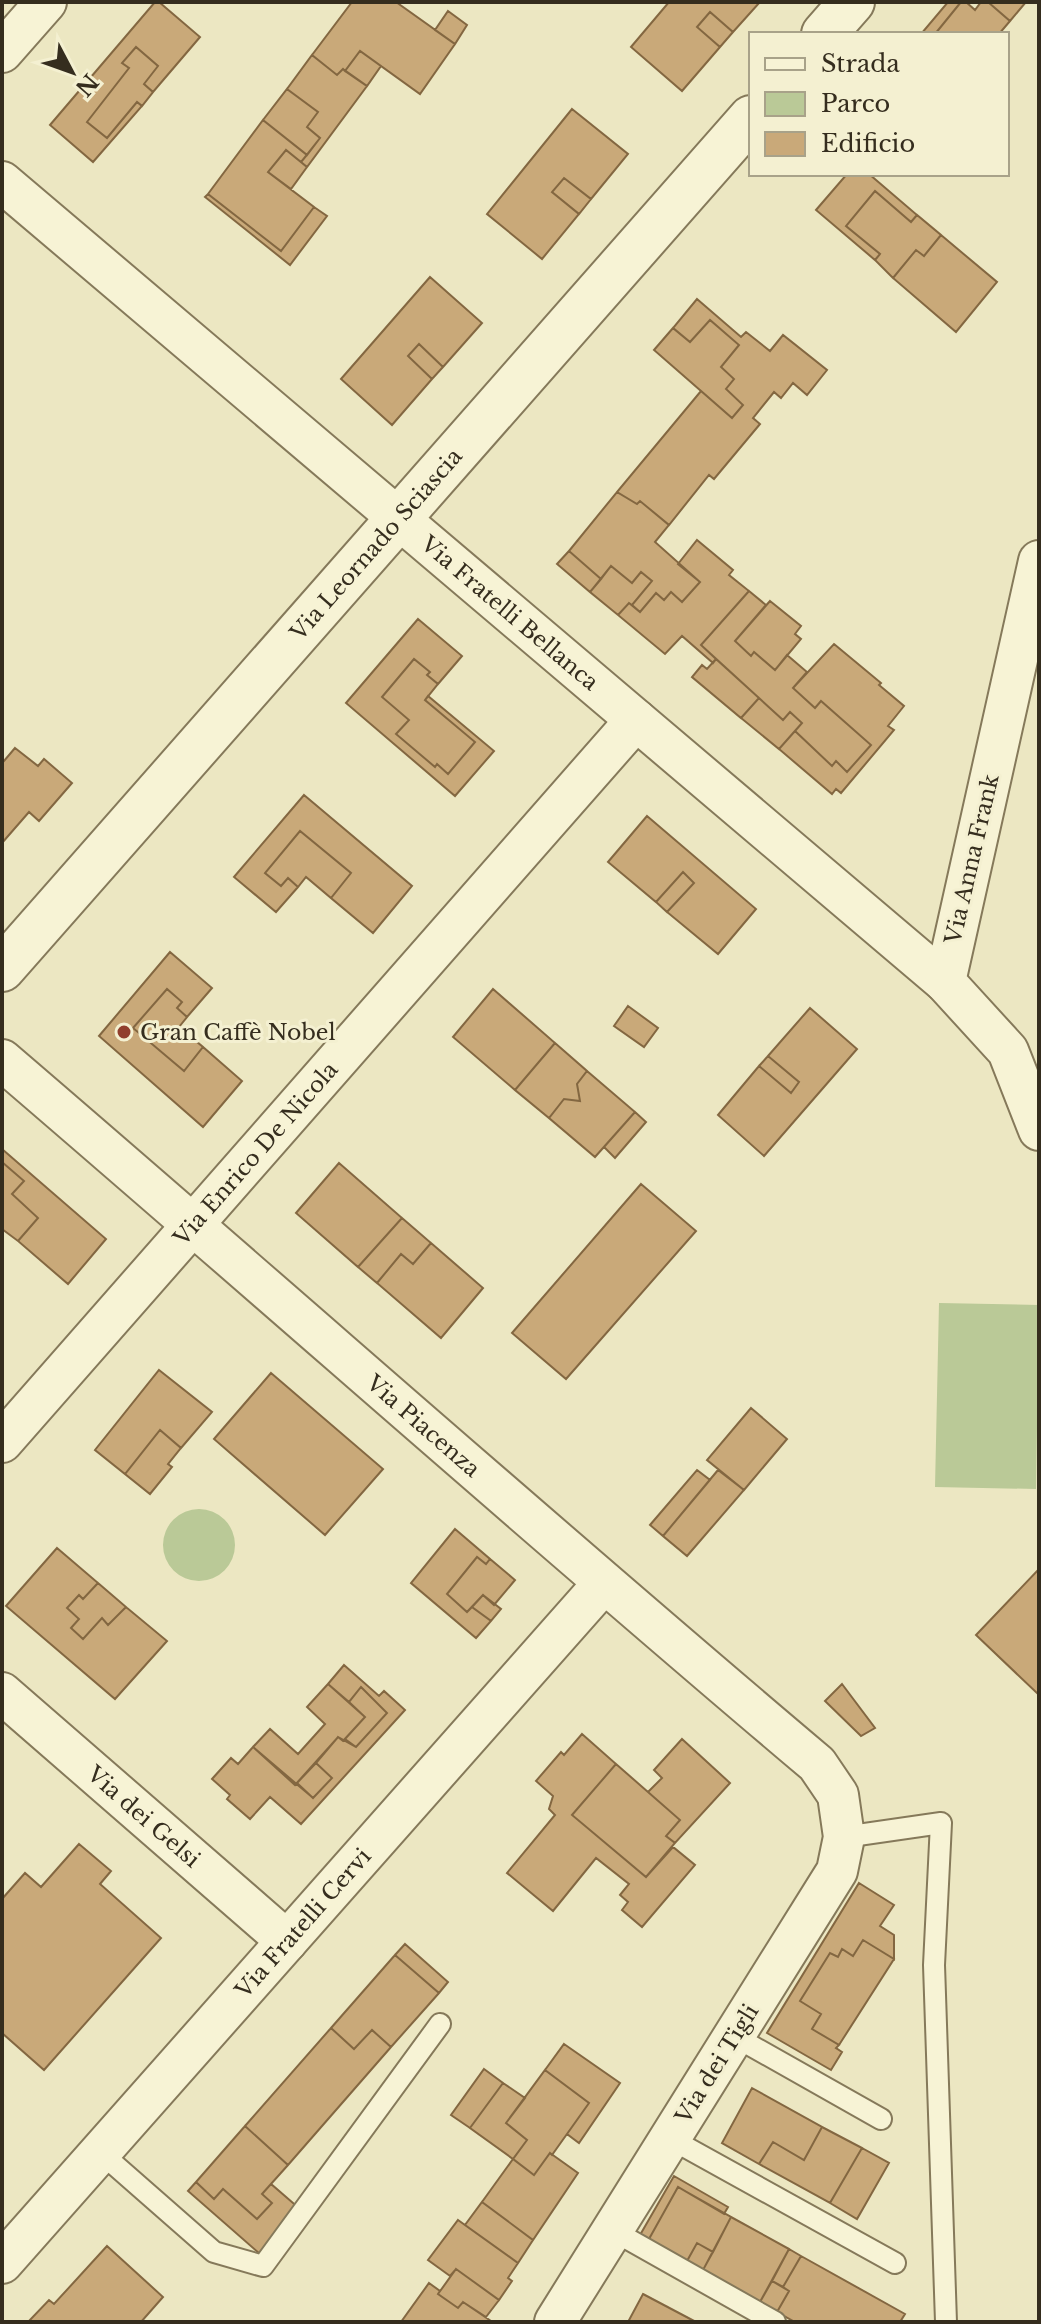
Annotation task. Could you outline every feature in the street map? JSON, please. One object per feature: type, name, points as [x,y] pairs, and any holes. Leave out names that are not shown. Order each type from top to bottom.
[{"type":"street","points":[[2,52],[46,2]]},
{"type":"street","points":[[826,32],[852,2]]},
{"type":"street","name":"Via Leornado Sciascia","points":[[2,969],[749,120]]},
{"type":"street","name":"Via Fratelli Bellanca","points":[[2,182],[945,982]]},
{"type":"street","name":"Via Anna Frank","points":[[945,982],[1039,561]]},
{"type":"street","name":"Via Enrico De Nicola","points":[[2,1442],[636,720]]},
{"type":"street","points":[[945,982],[1008,1051],[1039,1130]]},
{"type":"street","name":"Via Piacenza","points":[[2,1060],[194,1224],[603,1584],[817,1764],[838,1795]]},
{"type":"street","name":"Via Fratelli Cervi","points":[[2,2263],[603,1584]]},
{"type":"street","name":"Via dei Gelsi","points":[[2,1693],[287,1941]]},
{"type":"street","name":"Via dei Tigli","points":[[555,2322],[837,1871],[844,1837],[838,1795]]},
{"type":"lane","points":[[844,1837],[941,1823],[934,1965],[946,2322]]},
{"type":"lane","points":[[100,2152],[214,2252],[263,2266],[440,2024]]},
{"type":"lane","points":[[734,2036],[881,2119]]},
{"type":"lane","points":[[671,2139],[895,2263]]},
{"type":"lane","points":[[612,2230],[775,2322]]},
{"type":"green space","points":[[939,1303],[1039,1305],[1036,1489],[935,1487]]},
{"type":"green space","points":[[199,1509],[219,1515],[229,1525],[235,1545],[229,1565],[219,1575],[199,1581],[179,1575],[169,1565],[163,1545],[169,1525],[179,1515]]},
{"type":"building","points":[[155,2],[159,2],[200,37],[153,92],[144,84],[158,66],[136,47],[122,63],[129,68],[87,122],[107,138],[137,102],[142,106],[93,162],[50,125]]},
{"type":"building","points":[[352,2],[396,2],[455,44],[420,94],[360,51],[345,71],[343,69],[337,75],[312,55]]},
{"type":"building","points":[[669,2],[760,2],[733,32],[710,12],[697,27],[720,47],[682,91],[631,47]]},
{"type":"building","points":[[948,2],[961,2],[937,32],[923,32]]},
{"type":"building","points":[[961,2],[966,2],[975,10],[981,2],[988,2],[1010,21],[1001,32],[937,32]]},
{"type":"building","points":[[988,2],[1026,2],[1010,21]]},
{"type":"building","points":[[448,11],[467,25],[455,44],[435,30]]},
{"type":"building","points":[[710,12],[733,32],[720,47],[697,27]]},
{"type":"building","points":[[136,47],[158,66],[144,84],[153,92],[142,106],[137,102],[107,138],[87,122],[129,68],[122,63]]},
{"type":"building","points":[[360,51],[381,66],[367,86],[345,71]]},
{"type":"building","points":[[312,55],[337,75],[343,69],[367,86],[307,167],[301,162],[320,138],[307,127],[318,112],[287,89]]},
{"type":"building","points":[[287,89],[318,112],[307,127],[320,138],[307,155],[263,120]]},
{"type":"building","points":[[572,109],[628,154],[591,199],[564,178],[552,192],[579,214],[542,259],[487,214]]},
{"type":"building","points":[[263,120],[307,155],[301,162],[286,150],[268,172],[314,207],[281,251],[208,194]]},
{"type":"building","points":[[286,150],[307,167],[291,189],[268,172]]},
{"type":"building","points":[[845,176],[871,176],[917,215],[911,222],[875,191],[846,226],[880,254],[875,260],[816,210]]},
{"type":"building","points":[[564,178],[591,199],[579,214],[552,192]]},
{"type":"building","points":[[875,191],[911,222],[917,215],[941,235],[924,256],[916,250],[893,278],[875,260],[880,254],[846,226]]},
{"type":"building","points":[[208,194],[281,251],[314,207],[327,216],[290,265],[205,197]]},
{"type":"building","points":[[941,235],[997,282],[956,332],[893,278],[916,250],[924,256]]},
{"type":"building","points":[[430,277],[482,323],[443,367],[419,344],[408,356],[432,379],[392,425],[341,379]]},
{"type":"building","points":[[697,299],[741,337],[746,332],[770,351],[783,335],[827,370],[807,395],[793,383],[781,398],[774,392],[753,418],[760,424],[714,479],[709,475],[669,525],[640,501],[637,504],[617,492],[701,391],[732,418],[743,405],[726,389],[734,379],[721,367],[739,345],[710,320],[690,342],[673,328]]},
{"type":"building","points":[[710,320],[739,345],[721,367],[734,379],[726,389],[743,405],[732,418],[654,350],[673,328],[690,342]]},
{"type":"building","points":[[419,344],[443,367],[432,379],[408,356]]},
{"type":"building","points":[[617,492],[637,504],[640,501],[669,525],[655,542],[700,582],[682,602],[671,592],[664,600],[656,593],[640,612],[632,605],[652,581],[641,572],[632,583],[611,566],[601,579],[569,551]]},
{"type":"building","points":[[697,540],[733,570],[729,575],[749,591],[701,645],[716,659],[713,663],[682,636],[665,654],[618,615],[629,603],[640,612],[656,593],[664,600],[671,592],[682,602],[700,582],[678,564]]},
{"type":"building","points":[[569,551],[601,579],[590,592],[557,564]]},
{"type":"building","points":[[611,566],[632,583],[641,572],[652,581],[632,605],[629,603],[618,615],[590,592]]},
{"type":"building","points":[[749,591],[766,605],[735,641],[751,656],[754,652],[775,670],[787,655],[807,672],[793,688],[815,708],[821,701],[871,745],[847,772],[836,761],[832,766],[795,731],[802,723],[790,712],[783,720],[701,645]]},
{"type":"building","points":[[770,601],[801,626],[795,634],[801,639],[775,670],[754,652],[751,656],[735,641]]},
{"type":"building","points":[[418,619],[462,656],[438,684],[427,675],[430,672],[414,659],[382,697],[409,720],[396,734],[448,774],[475,742],[425,700],[428,696],[494,751],[455,796],[346,703]]},
{"type":"building","points":[[834,644],[904,706],[888,726],[894,730],[841,793],[836,789],[832,794],[779,749],[795,731],[832,766],[836,761],[847,772],[871,745],[821,701],[815,708],[793,688]]},
{"type":"building","points":[[414,659],[430,672],[427,675],[438,684],[425,700],[475,742],[448,774],[396,734],[409,720],[382,697]]},
{"type":"building","points":[[716,659],[759,698],[741,718],[692,677],[702,665],[707,669]]},
{"type":"building","points":[[759,698],[783,720],[790,712],[802,723],[779,749],[741,718]]},
{"type":"building","points":[[15,748],[38,766],[44,759],[72,783],[39,821],[29,812],[2,843],[2,760]]},
{"type":"building","points":[[304,795],[412,886],[373,933],[331,898],[351,873],[300,831],[265,873],[281,886],[288,878],[298,887],[276,912],[234,877]]},
{"type":"building","points":[[647,816],[756,909],[718,954],[667,912],[694,883],[683,872],[656,902],[608,862]]},
{"type":"building","points":[[300,831],[351,873],[331,898],[306,877],[298,887],[288,878],[281,886],[265,873]]},
{"type":"building","points":[[683,872],[694,883],[667,912],[656,902]]},
{"type":"building","points":[[170,952],[212,988],[187,1017],[177,1008],[182,1002],[167,989],[133,1028],[184,1071],[203,1047],[242,1081],[203,1127],[99,1036]]},
{"type":"building","points":[[167,989],[182,1002],[177,1008],[187,1017],[179,1027],[203,1047],[184,1071],[133,1028]]},
{"type":"building","points":[[493,989],[555,1043],[515,1090],[453,1037]]},
{"type":"building","points":[[628,1006],[658,1028],[644,1047],[614,1026]]},
{"type":"building","points":[[810,1008],[857,1049],[764,1156],[718,1115],[759,1066],[791,1093],[799,1082],[768,1056]]},
{"type":"building","points":[[555,1043],[587,1071],[577,1084],[580,1101],[564,1099],[549,1118],[515,1090]]},
{"type":"building","points":[[768,1056],[799,1082],[791,1093],[759,1066]]},
{"type":"building","points":[[587,1071],[635,1112],[595,1157],[549,1118],[564,1099],[580,1101],[577,1084]]},
{"type":"building","points":[[635,1112],[646,1122],[615,1158],[604,1147]]},
{"type":"building","points":[[2,1149],[106,1239],[68,1284],[18,1241],[38,1218],[12,1194],[24,1181],[2,1162]]},
{"type":"building","points":[[2,1162],[24,1181],[12,1194],[38,1218],[18,1241],[2,1229]]},
{"type":"building","points":[[339,1163],[402,1218],[358,1267],[296,1213]]},
{"type":"building","points":[[641,1184],[696,1231],[566,1379],[512,1333]]},
{"type":"building","points":[[402,1218],[431,1243],[413,1264],[401,1254],[377,1283],[358,1267]]},
{"type":"building","points":[[431,1243],[483,1288],[441,1338],[377,1283],[401,1254],[413,1264]]},
{"type":"building","points":[[159,1370],[212,1412],[181,1448],[160,1430],[125,1474],[95,1450]]},
{"type":"building","points":[[271,1373],[383,1469],[325,1535],[214,1439]]},
{"type":"building","points":[[751,1408],[787,1439],[744,1490],[707,1460]]},
{"type":"building","points":[[160,1430],[181,1448],[168,1464],[172,1467],[150,1494],[125,1474]]},
{"type":"building","points":[[697,1470],[710,1480],[663,1536],[650,1525]]},
{"type":"building","points":[[718,1470],[744,1490],[687,1556],[663,1536]]},
{"type":"building","points":[[455,1529],[490,1559],[486,1564],[477,1557],[447,1594],[467,1612],[472,1607],[491,1621],[476,1638],[411,1583]]},
{"type":"building","points":[[57,1548],[98,1583],[83,1599],[79,1595],[67,1608],[79,1619],[71,1628],[83,1639],[102,1618],[108,1625],[126,1607],[167,1641],[115,1699],[6,1606]]},
{"type":"building","points":[[477,1557],[486,1564],[490,1559],[515,1580],[494,1605],[483,1595],[467,1612],[447,1594]]},
{"type":"building","points":[[1039,1569],[1039,1695],[976,1635]]},
{"type":"building","points":[[98,1583],[126,1607],[108,1625],[102,1618],[83,1639],[71,1628],[79,1619],[67,1608],[79,1595],[83,1599]]},
{"type":"building","points":[[483,1595],[501,1609],[491,1621],[472,1607]]},
{"type":"building","points":[[344,1665],[379,1696],[384,1691],[405,1710],[301,1824],[270,1797],[250,1819],[227,1799],[230,1795],[212,1779],[231,1758],[238,1764],[253,1747],[313,1798],[332,1778],[316,1763],[338,1737],[356,1747],[387,1713],[361,1687],[349,1702],[328,1684]]},
{"type":"building","points":[[328,1684],[365,1717],[343,1741],[338,1737],[295,1785],[253,1747],[270,1729],[298,1754],[325,1724],[307,1707]]},
{"type":"building","points":[[842,1684],[875,1728],[861,1736],[825,1701]]},
{"type":"building","points":[[361,1687],[387,1713],[356,1747],[345,1739],[365,1717],[349,1702]]},
{"type":"building","points":[[582,1734],[616,1764],[572,1815],[646,1877],[673,1847],[695,1865],[642,1927],[622,1910],[628,1902],[620,1895],[629,1884],[596,1858],[553,1911],[507,1873],[555,1815],[549,1809],[553,1796],[536,1781],[561,1752],[564,1755]]},
{"type":"building","points":[[682,1739],[730,1783],[675,1843],[666,1836],[680,1820],[648,1792],[662,1778],[654,1770]]},
{"type":"building","points":[[316,1763],[332,1778],[313,1798],[297,1783]]},
{"type":"building","points":[[616,1764],[680,1820],[666,1836],[675,1843],[646,1877],[572,1815]]},
{"type":"building","points":[[79,1844],[111,1871],[100,1884],[161,1938],[44,2070],[2,2033],[2,1899],[25,1873],[41,1887]]},
{"type":"building","points":[[859,1883],[894,1905],[880,1926],[894,1935],[894,1959],[863,1940],[853,1956],[842,1949],[838,1957],[830,1953],[800,2001],[821,2014],[812,2029],[839,2045],[836,2048],[842,2052],[831,2070],[767,2033]]},
{"type":"building","points":[[863,1940],[894,1959],[839,2045],[812,2029],[821,2014],[800,2001],[830,1953],[838,1957],[842,1949],[853,1956]]},
{"type":"building","points":[[405,1944],[448,1982],[439,1993],[395,1955]]},
{"type":"building","points":[[395,1955],[439,1993],[391,2047],[372,2030],[354,2049],[331,2028]]},
{"type":"building","points":[[331,2028],[354,2049],[372,2030],[391,2047],[288,2165],[245,2126]]},
{"type":"building","points":[[564,2044],[620,2083],[579,2143],[567,2134],[589,2103],[545,2070]]},
{"type":"building","points":[[484,2069],[503,2083],[470,2128],[451,2115]]},
{"type":"building","points":[[545,2070],[589,2103],[534,2175],[513,2159],[527,2140],[506,2123]]},
{"type":"building","points":[[503,2083],[525,2098],[506,2123],[527,2140],[513,2159],[470,2128]]},
{"type":"building","points":[[752,2088],[822,2127],[804,2160],[773,2142],[759,2164],[722,2143]]},
{"type":"building","points":[[245,2126],[288,2165],[262,2194],[272,2203],[257,2219],[223,2189],[214,2199],[196,2182]]},
{"type":"building","points":[[822,2127],[862,2148],[830,2203],[759,2164],[773,2142],[804,2160]]},
{"type":"building","points":[[862,2148],[889,2163],[857,2219],[830,2203]]},
{"type":"building","points":[[550,2153],[578,2173],[533,2240],[482,2202],[513,2159],[534,2175]]},
{"type":"building","points":[[674,2176],[728,2207],[724,2214],[678,2187],[649,2239],[683,2258],[636,2242]]},
{"type":"building","points":[[196,2182],[214,2199],[223,2189],[257,2219],[272,2203],[262,2194],[271,2184],[300,2209],[260,2254],[188,2191]]},
{"type":"building","points":[[678,2187],[731,2217],[713,2252],[697,2243],[687,2261],[649,2239]]},
{"type":"building","points":[[482,2202],[533,2240],[518,2263],[465,2225]]},
{"type":"building","points":[[731,2217],[789,2249],[760,2302],[703,2270]]},
{"type":"building","points":[[458,2220],[518,2263],[508,2278],[512,2281],[499,2300],[456,2269],[450,2276],[428,2260]]},
{"type":"building","points":[[697,2243],[713,2252],[703,2270],[687,2261]]},
{"type":"building","points":[[107,2246],[163,2297],[141,2322],[28,2322],[49,2300],[54,2304]]},
{"type":"building","points":[[789,2249],[801,2256],[783,2287],[772,2281]]},
{"type":"building","points":[[801,2256],[905,2314],[900,2322],[795,2322],[777,2312],[789,2291],[783,2287]]},
{"type":"building","points":[[456,2269],[499,2300],[486,2317],[463,2302],[458,2308],[438,2294]]},
{"type":"building","points":[[772,2281],[789,2291],[777,2312],[760,2302]]},
{"type":"building","points":[[429,2283],[440,2291],[438,2294],[458,2308],[463,2302],[491,2321],[401,2322]]},
{"type":"building","points":[[643,2294],[696,2322],[628,2322]]},
{"type":"place","name":"Gran Caffè Nobel","points":[[124,1032]]}]
